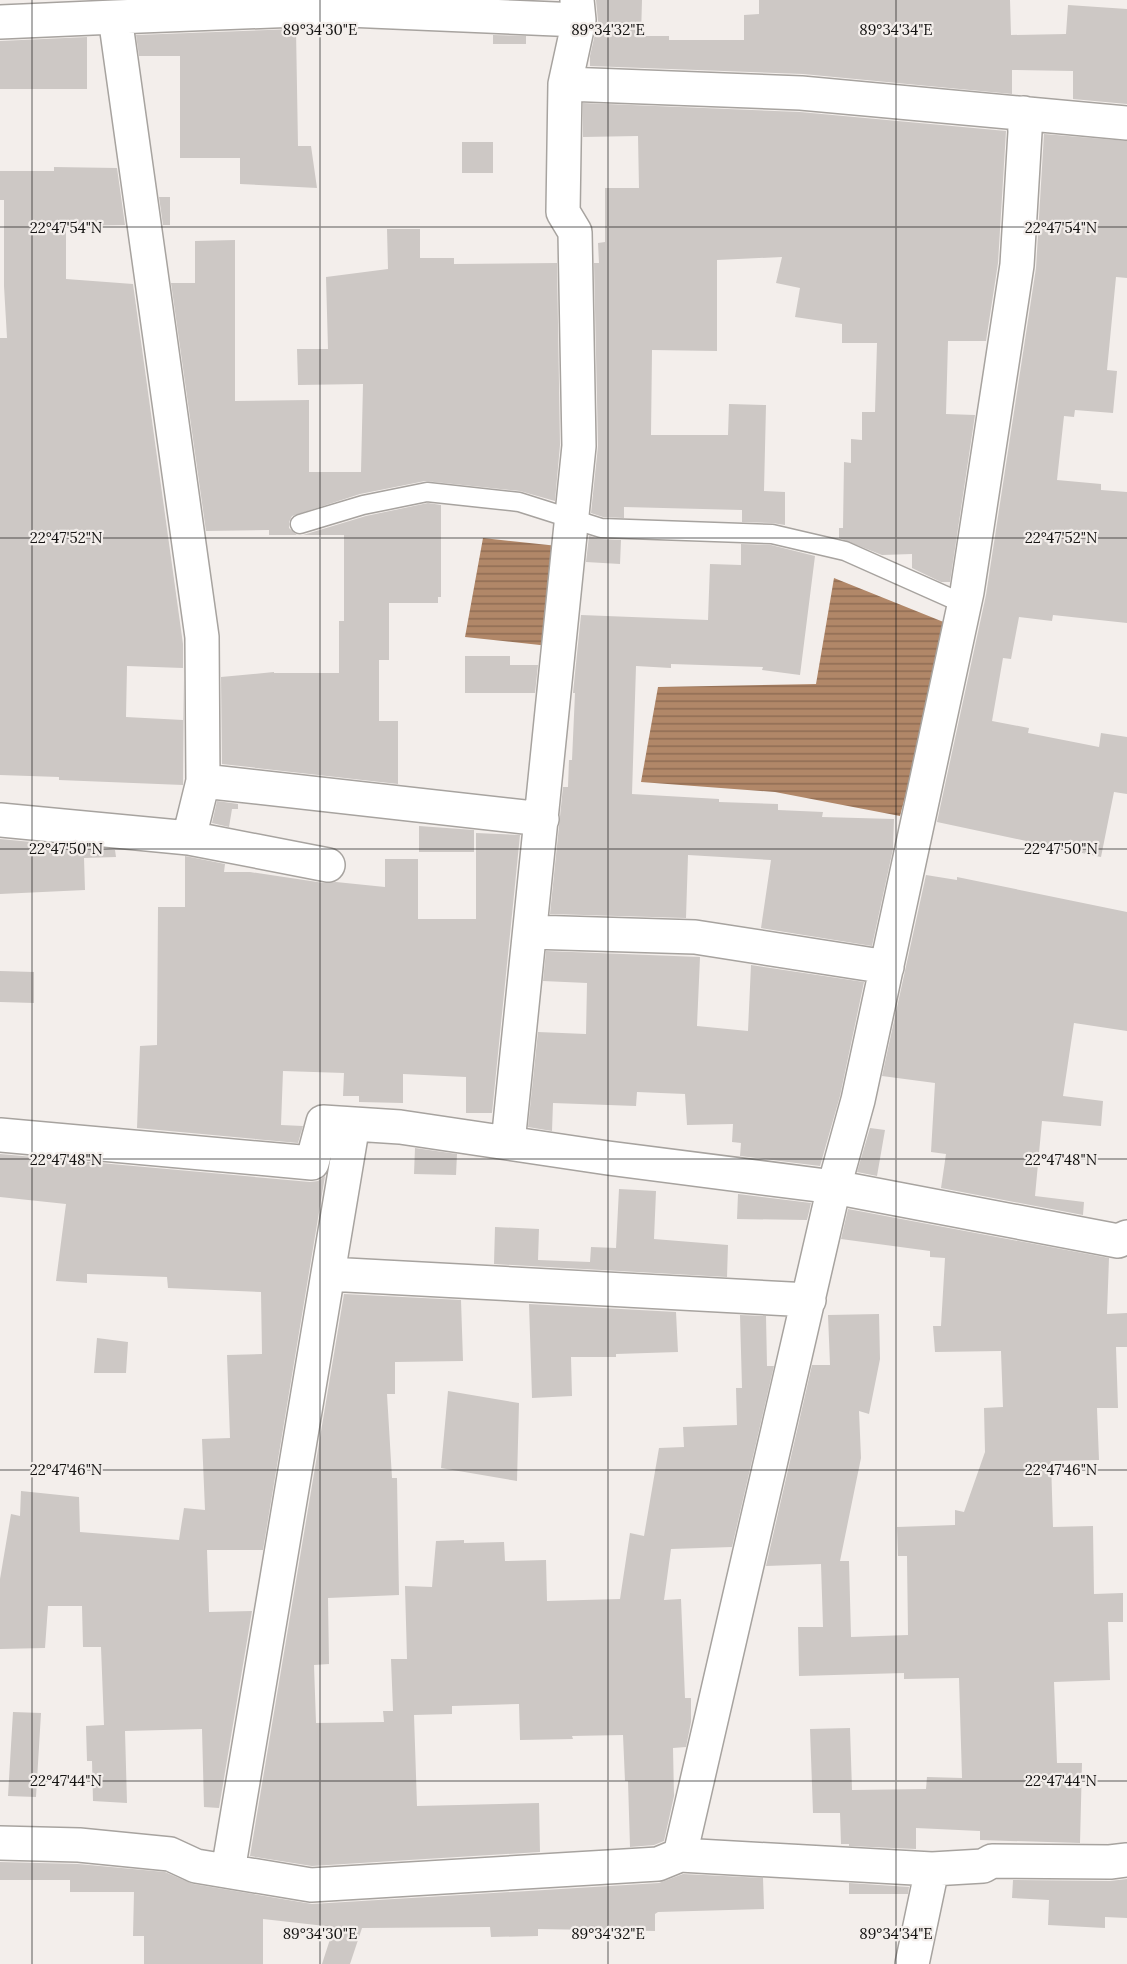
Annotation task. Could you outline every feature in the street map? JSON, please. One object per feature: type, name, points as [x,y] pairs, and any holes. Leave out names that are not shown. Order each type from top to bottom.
[{"type":"street","points":[[0,22],[324,9],[578,10],[565,84],[563,212],[575,232],[579,446],[508,1143]]},
{"type":"street","points":[[115,17],[202,637],[203,781],[189,838]]},
{"type":"street","points":[[565,84],[801,93],[1127,123]]},
{"type":"street","points":[[680,1855],[834,1187],[858,1100],[964,604],[1017,265],[1025,132],[1024,113]]},
{"type":"street","points":[[203,781],[542,819]]},
{"type":"street","points":[[0,820],[189,838],[328,865]]},
{"type":"street","points":[[530,932],[696,937],[887,968]]},
{"type":"street","points":[[0,1135],[312,1163],[323,1122],[400,1127],[608,1158],[834,1187],[1124,1244]]},
{"type":"street","points":[[228,1871],[353,1124]]},
{"type":"street","points":[[328,1274],[808,1300]]},
{"type":"street","points":[[0,1844],[80,1845],[170,1854],[196,1866],[311,1885],[658,1864],[680,1855],[932,1869],[983,1866],[992,1861],[1110,1862],[1127,1860]]},
{"type":"street","points":[[912,1964],[932,1869]]},
{"type":"lane","points":[[300,525],[363,505],[427,492],[519,502],[601,528],[772,534],[845,551],[964,604]]},
{"type":"shaded area","points":[[483,538],[558,546],[549,646],[465,637]]},
{"type":"shaded area","points":[[834,578],[951,625],[900,816],[775,792],[641,782],[658,687],[816,684]]},
{"type":"building","points":[[596,0],[642,0],[641,36],[669,36],[669,40],[744,40],[744,15],[759,14],[759,0],[1010,0],[1011,35],[1066,34],[1068,5],[1127,9],[1127,104],[1073,99],[1073,71],[1012,70],[1012,94],[803,74],[590,66],[598,21]]},
{"type":"building","points":[[296,29],[298,146],[311,146],[317,188],[240,184],[240,158],[180,158],[180,56],[139,56],[136,35]]},
{"type":"building","points":[[493,35],[526,36],[526,44],[493,44]]},
{"type":"building","points":[[87,37],[87,89],[0,89],[0,41]]},
{"type":"building","points":[[583,103],[800,112],[1006,131],[998,263],[986,341],[948,341],[946,414],[975,415],[950,582],[941,582],[912,568],[912,554],[882,555],[839,538],[839,528],[843,528],[844,462],[851,463],[851,439],[862,440],[862,412],[875,412],[877,343],[842,343],[842,324],[795,317],[800,288],[776,283],[782,257],[717,260],[717,351],[652,350],[651,435],[728,435],[729,404],[766,405],[764,491],[785,492],[785,525],[742,522],[742,510],[624,507],[624,518],[603,517],[591,513],[598,446],[594,263],[599,263],[598,243],[605,242],[605,188],[639,188],[638,136],[583,137]]},
{"type":"building","points":[[1044,134],[1127,141],[1127,278],[1116,277],[1107,370],[1117,371],[1113,413],[1075,410],[1074,417],[1064,416],[1057,480],[1101,484],[1101,490],[1127,492],[1127,623],[1053,615],[1052,621],[1019,617],[1011,659],[1003,658],[992,721],[1029,728],[1028,733],[1099,747],[1101,733],[1127,737],[1127,794],[1114,792],[1101,857],[937,822],[986,595],[1036,268]]},
{"type":"building","points":[[462,142],[493,142],[493,173],[462,173]]},
{"type":"building","points":[[54,167],[117,168],[125,225],[66,226],[66,279],[133,284],[183,644],[183,668],[127,666],[126,717],[183,720],[184,680],[183,785],[0,775],[0,338],[7,338],[4,286],[4,200],[0,200],[0,171],[54,171]]},
{"type":"building","points":[[159,197],[170,197],[170,225],[163,225]]},
{"type":"building","points":[[387,229],[420,229],[420,258],[454,258],[454,264],[557,263],[560,445],[555,501],[520,491],[425,481],[360,494],[292,516],[289,528],[297,535],[269,535],[269,530],[206,531],[171,283],[195,283],[195,241],[235,240],[235,401],[309,400],[309,472],[361,472],[363,384],[298,385],[297,349],[328,349],[326,277],[388,269]]},
{"type":"building","points":[[428,503],[441,505],[441,597],[438,597],[438,603],[389,603],[389,660],[379,660],[379,721],[398,721],[398,784],[222,764],[221,677],[274,672],[339,673],[339,621],[344,621],[344,535],[303,535],[366,516]]},
{"type":"building","points":[[589,536],[621,540],[620,564],[586,562]]},
{"type":"building","points":[[741,544],[771,545],[815,556],[800,675],[762,670],[763,667],[671,664],[671,668],[636,666],[632,794],[719,799],[719,802],[778,804],[778,810],[823,812],[822,817],[894,819],[893,849],[872,946],[761,928],[771,860],[688,855],[686,918],[550,914],[563,787],[568,787],[569,760],[572,760],[575,693],[573,693],[581,615],[708,620],[710,564],[741,565]]},
{"type":"building","points":[[465,656],[510,656],[510,665],[538,665],[535,693],[465,693]]},
{"type":"building","points":[[217,801],[238,804],[238,809],[232,809],[229,827],[212,823]]},
{"type":"building","points":[[419,826],[474,830],[474,852],[419,852]]},
{"type":"building","points":[[476,833],[520,835],[492,1113],[466,1113],[466,1077],[403,1074],[403,1103],[359,1102],[359,1096],[343,1096],[344,1073],[283,1071],[281,1125],[303,1126],[298,1143],[137,1128],[140,1046],[157,1045],[158,907],[185,907],[185,856],[225,864],[224,872],[250,872],[324,883],[385,887],[385,859],[418,859],[418,919],[476,919]]},
{"type":"building","points":[[0,839],[115,850],[116,857],[84,858],[85,890],[0,894]]},
{"type":"building","points":[[926,875],[957,880],[957,877],[1127,912],[1127,1031],[1074,1023],[1063,1096],[1103,1101],[1101,1126],[1042,1121],[1035,1196],[1084,1202],[1083,1215],[941,1188],[946,1154],[931,1152],[935,1083],[882,1076]]},
{"type":"building","points":[[546,951],[700,957],[697,1026],[748,1031],[751,965],[864,982],[840,1096],[820,1166],[740,1156],[741,1143],[732,1142],[733,1124],[687,1125],[685,1094],[637,1092],[636,1106],[553,1103],[552,1131],[528,1127],[538,1032],[586,1034],[587,983],[543,981]]},
{"type":"building","points":[[0,971],[34,972],[34,1003],[0,1002]]},
{"type":"building","points":[[870,1128],[885,1130],[877,1176],[857,1172]]},
{"type":"building","points":[[415,1148],[457,1154],[456,1175],[414,1174]]},
{"type":"building","points":[[0,1154],[310,1182],[318,1181],[325,1176],[263,1550],[207,1550],[209,1612],[252,1611],[219,1808],[204,1807],[202,1729],[125,1731],[127,1803],[93,1801],[92,1761],[87,1761],[86,1726],[104,1725],[101,1647],[83,1647],[82,1606],[48,1606],[45,1648],[0,1649],[0,1579],[11,1514],[20,1516],[21,1491],[79,1497],[80,1532],[179,1540],[184,1508],[205,1510],[202,1439],[230,1438],[227,1355],[262,1354],[261,1292],[168,1288],[167,1277],[87,1274],[87,1283],[56,1281],[66,1204],[0,1197]]},
{"type":"building","points":[[619,1189],[656,1191],[654,1239],[728,1245],[727,1277],[494,1264],[495,1227],[539,1229],[538,1260],[590,1262],[591,1247],[616,1248]]},
{"type":"building","points":[[738,1194],[811,1203],[807,1220],[737,1219]]},
{"type":"building","points":[[848,1209],[1109,1258],[1107,1314],[1127,1313],[1127,1347],[1116,1347],[1118,1408],[1097,1408],[1099,1460],[1051,1461],[1053,1527],[1093,1526],[1094,1594],[1123,1593],[1123,1622],[1108,1622],[1110,1680],[1054,1682],[1057,1763],[1082,1763],[1080,1843],[980,1840],[980,1831],[916,1828],[916,1849],[849,1846],[849,1844],[841,1844],[840,1813],[813,1813],[810,1729],[850,1728],[852,1790],[926,1789],[927,1777],[962,1778],[959,1678],[904,1679],[904,1673],[799,1676],[798,1627],[823,1627],[821,1564],[766,1566],[812,1365],[830,1365],[828,1315],[879,1314],[880,1359],[869,1414],[859,1411],[861,1458],[840,1561],[849,1561],[851,1637],[908,1635],[907,1556],[898,1556],[897,1527],[955,1525],[955,1510],[964,1512],[985,1452],[984,1408],[1003,1407],[1001,1351],[935,1352],[933,1326],[941,1326],[945,1258],[930,1257],[930,1251],[841,1239]]},
{"type":"building","points":[[344,1294],[461,1300],[463,1361],[395,1362],[395,1394],[387,1394],[392,1478],[397,1478],[399,1595],[328,1598],[329,1664],[314,1665],[316,1723],[384,1722],[383,1711],[393,1711],[391,1659],[407,1659],[405,1586],[432,1587],[436,1541],[504,1542],[505,1561],[546,1560],[547,1601],[620,1599],[630,1533],[644,1536],[659,1448],[684,1447],[683,1427],[737,1425],[736,1388],[742,1388],[740,1315],[766,1316],[767,1366],[774,1366],[732,1547],[671,1549],[664,1600],[681,1599],[685,1698],[691,1698],[691,1722],[686,1747],[673,1748],[674,1796],[664,1841],[654,1845],[630,1847],[628,1781],[625,1781],[623,1735],[520,1740],[519,1704],[452,1706],[452,1714],[414,1715],[417,1806],[539,1803],[540,1852],[312,1866],[250,1856]]},
{"type":"building","points":[[529,1304],[676,1312],[678,1352],[616,1354],[616,1357],[571,1357],[572,1396],[532,1398]]},
{"type":"building","points":[[97,1338],[128,1342],[126,1373],[94,1373]]},
{"type":"building","points":[[448,1391],[519,1403],[517,1481],[441,1468]]},
{"type":"building","points":[[13,1712],[41,1713],[36,1797],[8,1796]]},
{"type":"building","points":[[0,1862],[78,1864],[165,1872],[193,1884],[312,1904],[659,1883],[683,1874],[763,1878],[764,1909],[658,1912],[655,1914],[655,1931],[538,1929],[538,1936],[491,1937],[490,1927],[362,1928],[350,1964],[322,1964],[334,1927],[263,1919],[263,1964],[144,1964],[144,1936],[133,1936],[134,1892],[70,1892],[70,1880],[0,1880]]},
{"type":"building","points":[[1127,1879],[1127,1918],[1105,1917],[1105,1928],[1048,1925],[1049,1900],[1012,1898],[1013,1880],[1110,1881]]},
{"type":"building","points":[[849,1883],[909,1887],[908,1894],[849,1894]]}]
